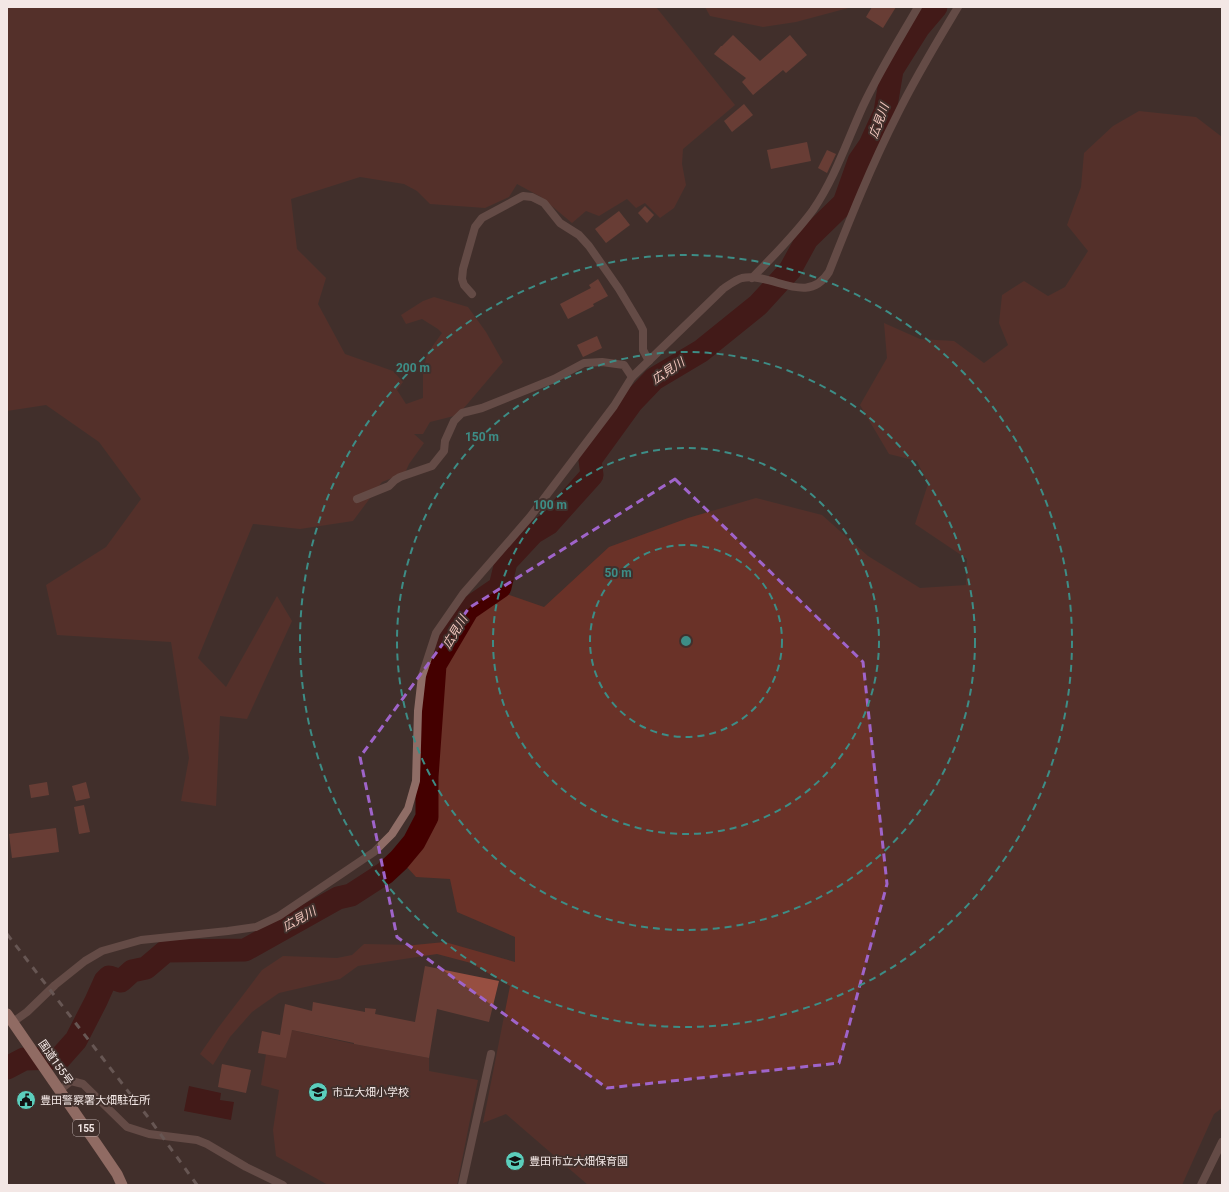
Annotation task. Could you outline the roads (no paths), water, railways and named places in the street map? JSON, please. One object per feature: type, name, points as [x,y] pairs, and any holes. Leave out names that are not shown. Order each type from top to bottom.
[{"type":"highway","name":"国道155号","points":[[10,1018],[117,1174],[122,1185]]},
{"type":"street","points":[[755,278],[792,238],[813,208],[832,176],[864,104],[918,7]]},
{"type":"street","points":[[10,1018],[27,1012],[55,985],[85,961],[102,951],[141,940],[256,927],[279,916],[374,852],[392,834],[408,809],[416,781],[418,712],[422,676],[436,632],[463,594],[530,517],[614,406],[632,378],[724,289],[741,278],[755,278],[805,288],[812,287],[825,279],[857,200],[896,116],[958,7]]},
{"type":"street","points":[[472,294],[464,285],[462,279],[463,269],[475,227],[482,218],[523,196],[532,197],[544,203],[560,223],[579,235],[589,246],[619,289],[640,324],[643,330],[643,350],[649,361]]},
{"type":"street","points":[[357,499],[389,486],[400,477],[432,466],[444,451],[445,441],[454,421],[462,413],[482,408],[554,379],[584,363],[602,362],[624,365],[632,378]]},
{"type":"street","points":[[462,1185],[491,1054]]},
{"type":"street","points":[[60,1090],[71,1081],[83,1084],[127,1127],[149,1134],[197,1140],[207,1144],[246,1167],[283,1185]]},
{"type":"street","points":[[1201,1185],[1222,1142]]},
{"type":"waterway","name":"広見川","points":[[7,1068],[24,1059],[60,1058],[76,1040],[105,981],[109,977],[121,981],[132,971],[146,968],[166,951],[245,950],[338,898],[351,895],[385,873],[399,860],[414,842],[427,817],[427,777],[435,665],[468,609],[500,587],[506,562],[533,533],[548,524],[592,475],[590,460],[632,402],[654,379],[701,351],[758,305],[790,270],[807,239],[844,203],[859,161],[870,145],[885,112],[892,70],[919,27],[936,7]]},
{"type":"railway","points":[[7,934],[151,1121],[197,1185]]},
{"type":"place","name":"市立大畑小学校","points":[[318,1092]]},
{"type":"place","name":"豊田警察署大畑駐在所","points":[[26,1100]]},
{"type":"place","name":"豊田市立大畑保育園","points":[[515,1161]]}]
